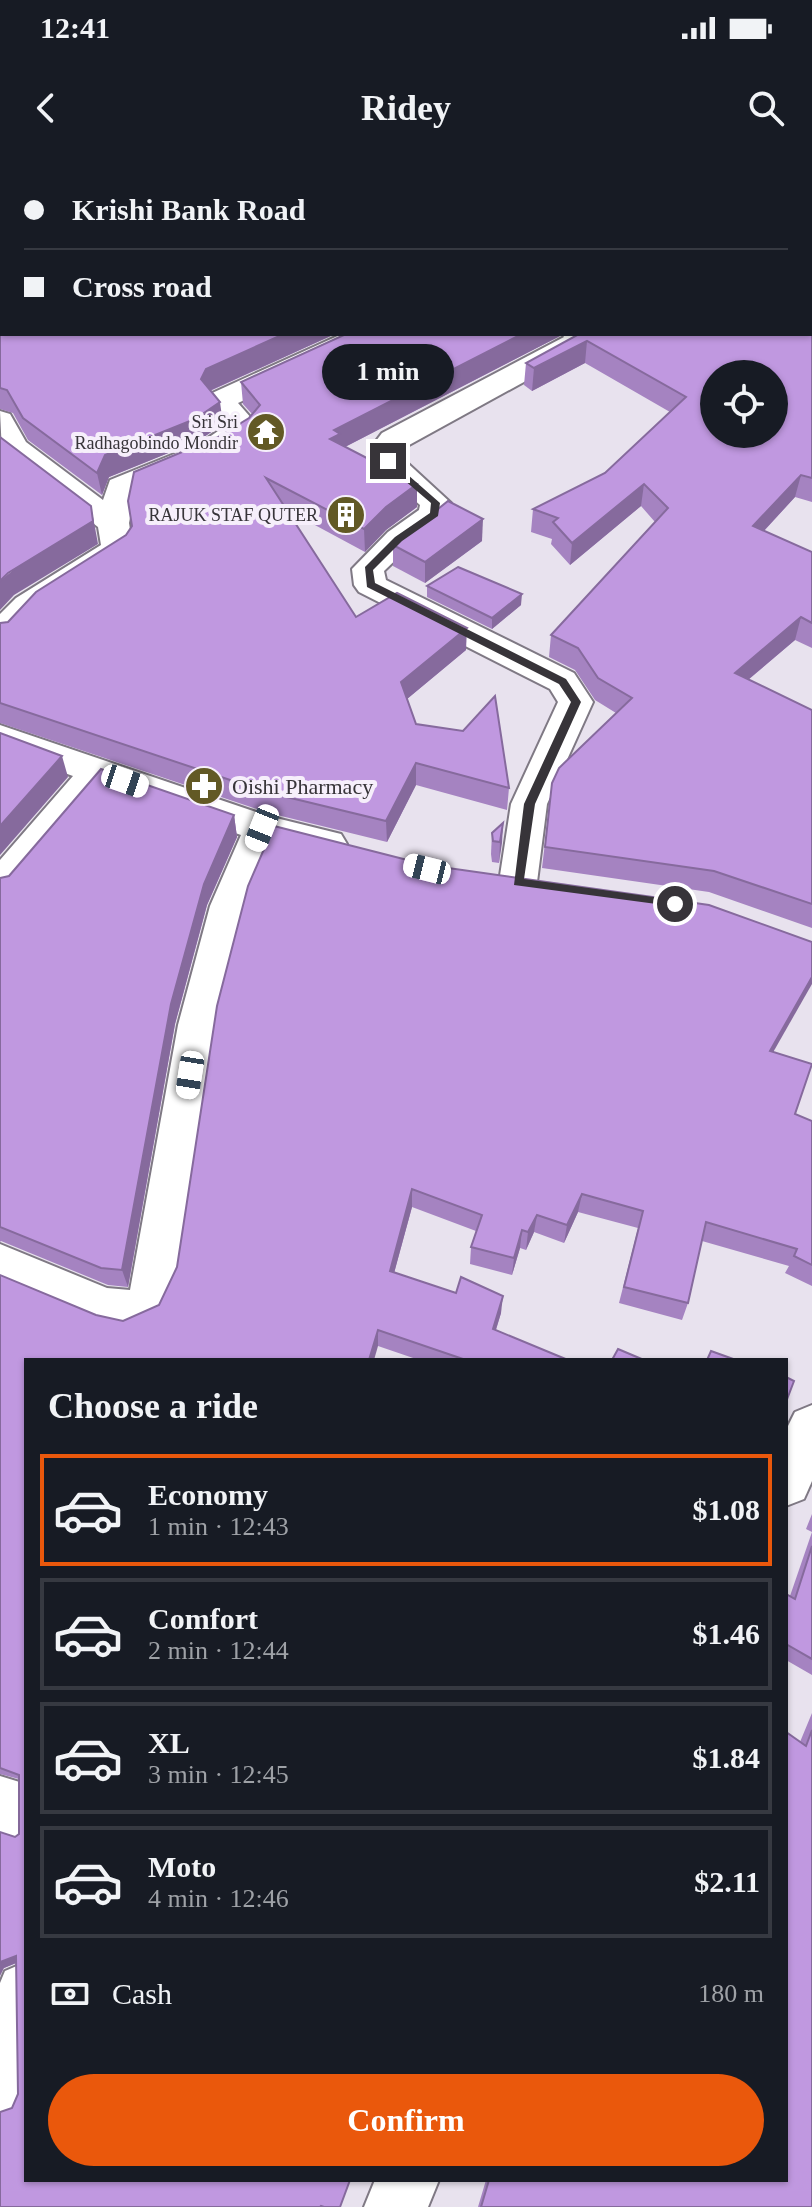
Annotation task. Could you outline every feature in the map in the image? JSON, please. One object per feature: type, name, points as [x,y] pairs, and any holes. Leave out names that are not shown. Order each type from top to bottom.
[{"type":"street","points":[[0,634],[28,605],[117,549],[113,523],[121,487],[210,450],[244,427],[220,400],[361,336]]},
{"type":"street","points":[[518,882],[529,804],[576,702],[562,681],[370,585],[368,569],[399,539],[434,514],[436,503],[388,461],[385,449],[393,439],[583,338],[580,336]]},
{"type":"street","points":[[0,420],[13,447],[113,523]]},
{"type":"street","points":[[0,737],[262,828],[360,852]]},
{"type":"street","points":[[0,885],[98,771]]},
{"type":"street","points":[[0,1264],[104,1308],[130,1313],[147,1304],[156,1283],[198,1025],[229,906],[262,828]]},
{"type":"street","points":[[788,1478],[812,1428]]},
{"type":"street","points":[[0,1804],[24,1811]]},
{"type":"street","points":[[0,2082],[24,1999]]},
{"type":"street","points":[[396,2207],[406,2182]]},
{"type":"building","points":[[0,336],[280,336],[206,369],[201,379],[220,402],[195,419],[105,455],[97,473],[23,418],[7,390],[0,388]]},
{"type":"building","points":[[342,336],[518,336],[334,430],[340,434],[330,439],[417,484],[386,507],[364,529],[266,478],[356,617],[397,593],[467,628],[401,682],[416,724],[463,731],[495,696],[509,788],[416,763],[386,821],[266,792],[0,703],[0,623],[8,622],[36,592],[126,535],[132,526],[128,501],[134,472],[218,437],[249,418],[260,405],[241,382]]},
{"type":"building","points":[[575,336],[812,336],[812,478],[801,475],[753,526],[812,552],[812,623],[801,617],[735,673],[812,710],[812,904],[714,871],[545,847],[552,783],[559,768],[632,698],[598,678],[578,648],[551,635],[668,508],[644,484],[572,543],[553,522],[558,518],[533,509],[605,473],[686,397],[587,341],[534,368],[526,363]]},
{"type":"building","points":[[0,437],[91,506],[93,521],[0,581]]},
{"type":"building","points":[[448,501],[483,519],[425,562],[393,545]]},
{"type":"building","points":[[458,567],[522,594],[492,618],[427,586]]},
{"type":"building","points":[[0,733],[62,756],[0,826]]},
{"type":"building","points":[[101,769],[234,815],[204,884],[171,1004],[122,1270],[101,1268],[0,1227],[0,878],[9,876]]},
{"type":"building","points":[[503,823],[500,842],[493,841],[492,833]]},
{"type":"building","points":[[274,826],[427,865],[709,905],[812,942],[812,977],[770,1051],[812,1064],[795,1114],[812,1121],[812,1265],[794,1256],[797,1249],[706,1222],[688,1303],[624,1287],[643,1211],[582,1194],[567,1225],[537,1215],[528,1232],[522,1230],[514,1258],[471,1247],[482,1215],[412,1189],[390,1271],[456,1293],[461,1277],[503,1296],[493,1329],[563,1358],[460,1358],[378,1330],[370,1358],[24,1358],[24,2182],[349,2182],[340,2207],[0,2207],[0,2112],[12,2108],[18,2094],[16,1956],[0,1962],[0,1832],[15,1837],[19,1834],[19,1775],[0,1768],[0,1275],[96,1315],[123,1321],[159,1305],[177,1267],[217,1006],[248,886]]},
{"type":"building","points":[[618,1349],[639,1358],[613,1358]]},
{"type":"building","points":[[711,1351],[730,1358],[708,1358]]},
{"type":"building","points":[[788,1378],[794,1381],[788,1397]]},
{"type":"building","points":[[812,1546],[812,1659],[788,1645],[788,1595],[795,1599]]},
{"type":"building","points":[[812,1730],[812,2207],[481,2207],[488,2182],[788,2182],[788,1733],[806,1746]]},
{"type":"place","name":"Sri Sri Radhagobindo Mondir","points":[[266,432]]},
{"type":"place","name":"RAJUK STAF QUTER","points":[[346,515]]},
{"type":"place","name":"Oishi Pharmacy","points":[[204,786]]},
{"type":"route","points":[[388,461],[436,503],[434,514],[399,539],[368,569],[370,585],[562,681],[576,702],[529,804],[518,882],[675,904]]}]
